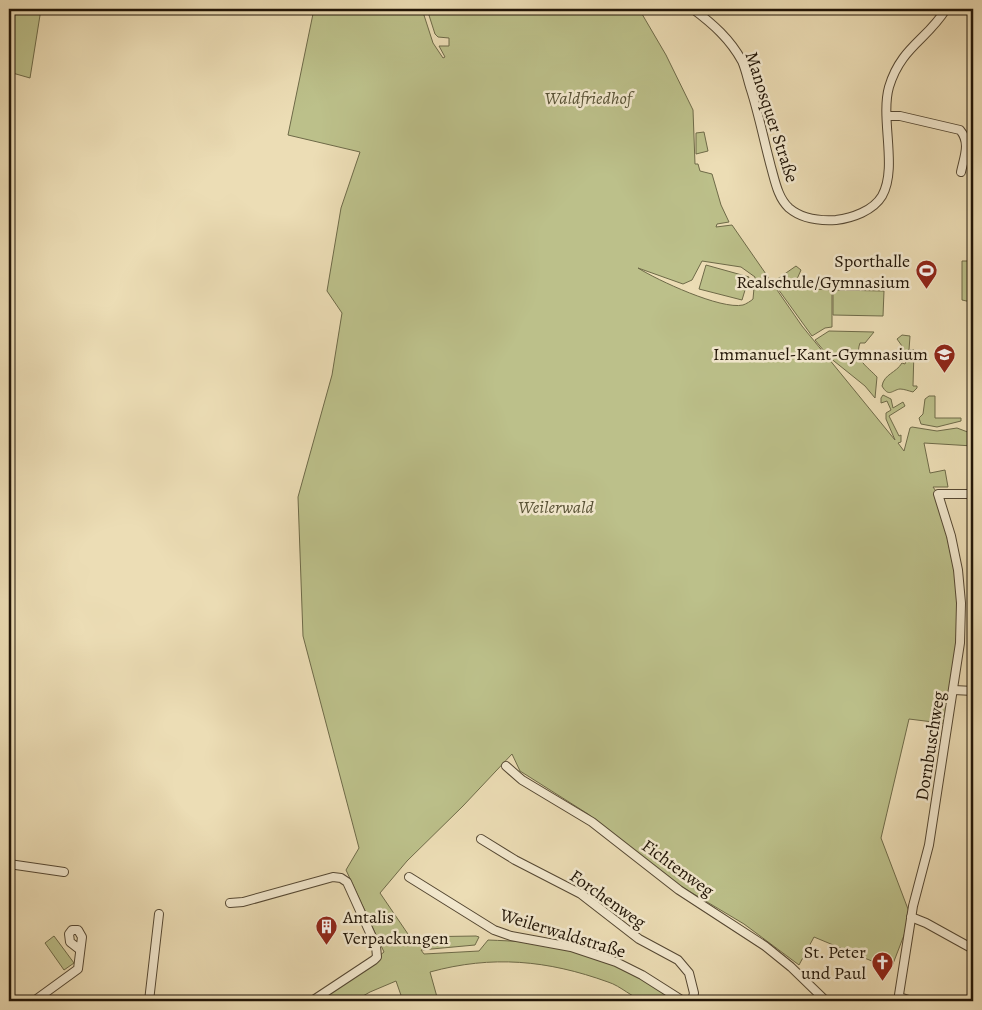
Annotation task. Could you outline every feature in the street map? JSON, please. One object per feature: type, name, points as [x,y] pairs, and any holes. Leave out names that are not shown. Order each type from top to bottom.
[{"type":"street","name":"Manosquer Straße","points":[[693,9],[718,28],[732,44],[743,63],[759,116],[776,185],[782,199],[790,208],[803,216],[821,221],[838,220],[861,213],[875,204],[881,196],[888,176],[888,90],[899,63],[915,42],[941,17],[946,9]]},
{"type":"street","points":[[887,116],[900,116],[960,130],[967,142],[961,172]]},
{"type":"street","name":"Dornbuschweg","points":[[898,999],[911,917],[929,846],[962,627],[960,586],[951,536],[938,494],[973,494]]},
{"type":"street","points":[[954,690],[973,691]]},
{"type":"street","name":"Fichtenweg","points":[[506,766],[522,780],[599,828],[679,890],[765,946],[791,967],[826,1001]]},
{"type":"street","name":"Forchenweg","points":[[480,839],[515,860],[581,894],[639,939],[678,960],[689,973],[694,993],[692,1001]]},
{"type":"street","points":[[9,864],[64,872]]},
{"type":"street","points":[[230,903],[243,902],[333,877],[341,878],[347,882],[376,946],[377,957],[312,1001]]},
{"type":"street","name":"Weilerwaldstraße","points":[[409,877],[494,930],[511,936],[578,949],[616,962],[642,975],[683,1001]]},
{"type":"street","points":[[149,1001],[159,914]]},
{"type":"street","points":[[911,917],[973,948]]},
{"type":"street","points":[[34,1001],[75,972],[79,965],[79,949]]},
{"type":"street","points":[[898,999],[912,1001]]},
{"type":"green space","points":[[9,9],[41,9],[30,78],[9,72]]},
{"type":"green space","name":"Weilerwald","points":[[314,9],[422,9],[433,43],[443,58],[445,57],[439,46],[449,46],[449,38],[438,37],[435,34],[427,9],[636,9],[642,14],[666,55],[693,110],[695,164],[698,164],[700,171],[712,174],[721,205],[729,222],[717,224],[716,227],[732,225],[802,326],[895,440],[886,419],[886,413],[891,410],[887,401],[881,403],[881,398],[883,395],[891,399],[893,408],[903,402],[905,406],[889,416],[899,436],[901,435],[901,442],[898,443],[904,451],[910,428],[912,427],[937,431],[957,428],[973,434],[973,446],[924,443],[930,473],[945,470],[948,487],[933,487],[938,494],[961,603],[949,724],[909,719],[881,838],[911,917],[891,969],[814,937],[799,965],[744,924],[677,884],[588,814],[520,771],[512,754],[407,861],[380,893],[410,937],[479,937],[475,945],[421,950],[424,954],[479,951],[488,940],[556,946],[595,957],[623,969],[676,1001],[645,1001],[613,984],[563,969],[519,962],[497,962],[475,963],[430,972],[437,1001],[403,1001],[396,981],[354,1001],[312,1001],[384,952],[346,870],[359,848],[303,636],[298,497],[332,375],[342,313],[327,291],[341,208],[360,152],[288,135]],"holes":[[[702,261],[741,267],[755,277],[753,299],[743,305],[720,303],[705,299],[659,280],[638,268],[683,284],[692,280]]]},
{"type":"green space","points":[[704,132],[708,151],[696,154],[696,133]]},
{"type":"green space","points":[[962,261],[973,261],[973,279],[969,286],[973,294],[971,302],[962,300]]},
{"type":"green space","points":[[706,265],[749,277],[742,300],[699,289]]},
{"type":"green space","points":[[796,266],[801,270],[793,288],[832,290],[832,327],[825,328],[812,336],[773,282]]},
{"type":"green space","points":[[833,290],[884,291],[883,316],[833,315]]},
{"type":"green space","points":[[829,331],[874,332],[865,343],[860,343],[859,354],[863,362],[877,377],[875,398],[865,386],[829,357],[815,340]]},
{"type":"green space","points":[[902,335],[910,336],[909,350],[914,350],[913,386],[917,386],[917,388],[913,392],[900,389],[887,392],[882,386],[883,382],[902,363],[905,364],[907,359],[902,356],[902,346],[897,339]]},
{"type":"green space","points":[[929,396],[935,396],[935,418],[961,418],[961,421],[937,427],[921,424],[919,418],[923,414],[925,399]]},
{"type":"green space","points":[[54,936],[74,963],[64,970],[45,943]]},
{"type":"place","name":"Sporthalle Realschule/Gymnasium","points":[[926,290]]},
{"type":"place","name":"Immanuel-Kant-Gymnasium","points":[[944,373]]},
{"type":"place","name":"Antalis Verpackungen","points":[[327,946]]},
{"type":"place","name":"St. Peter und Paul","points":[[882,981]]},
{"type":"park label","name":"Waldfriedhof","points":[[588,98]]}]
